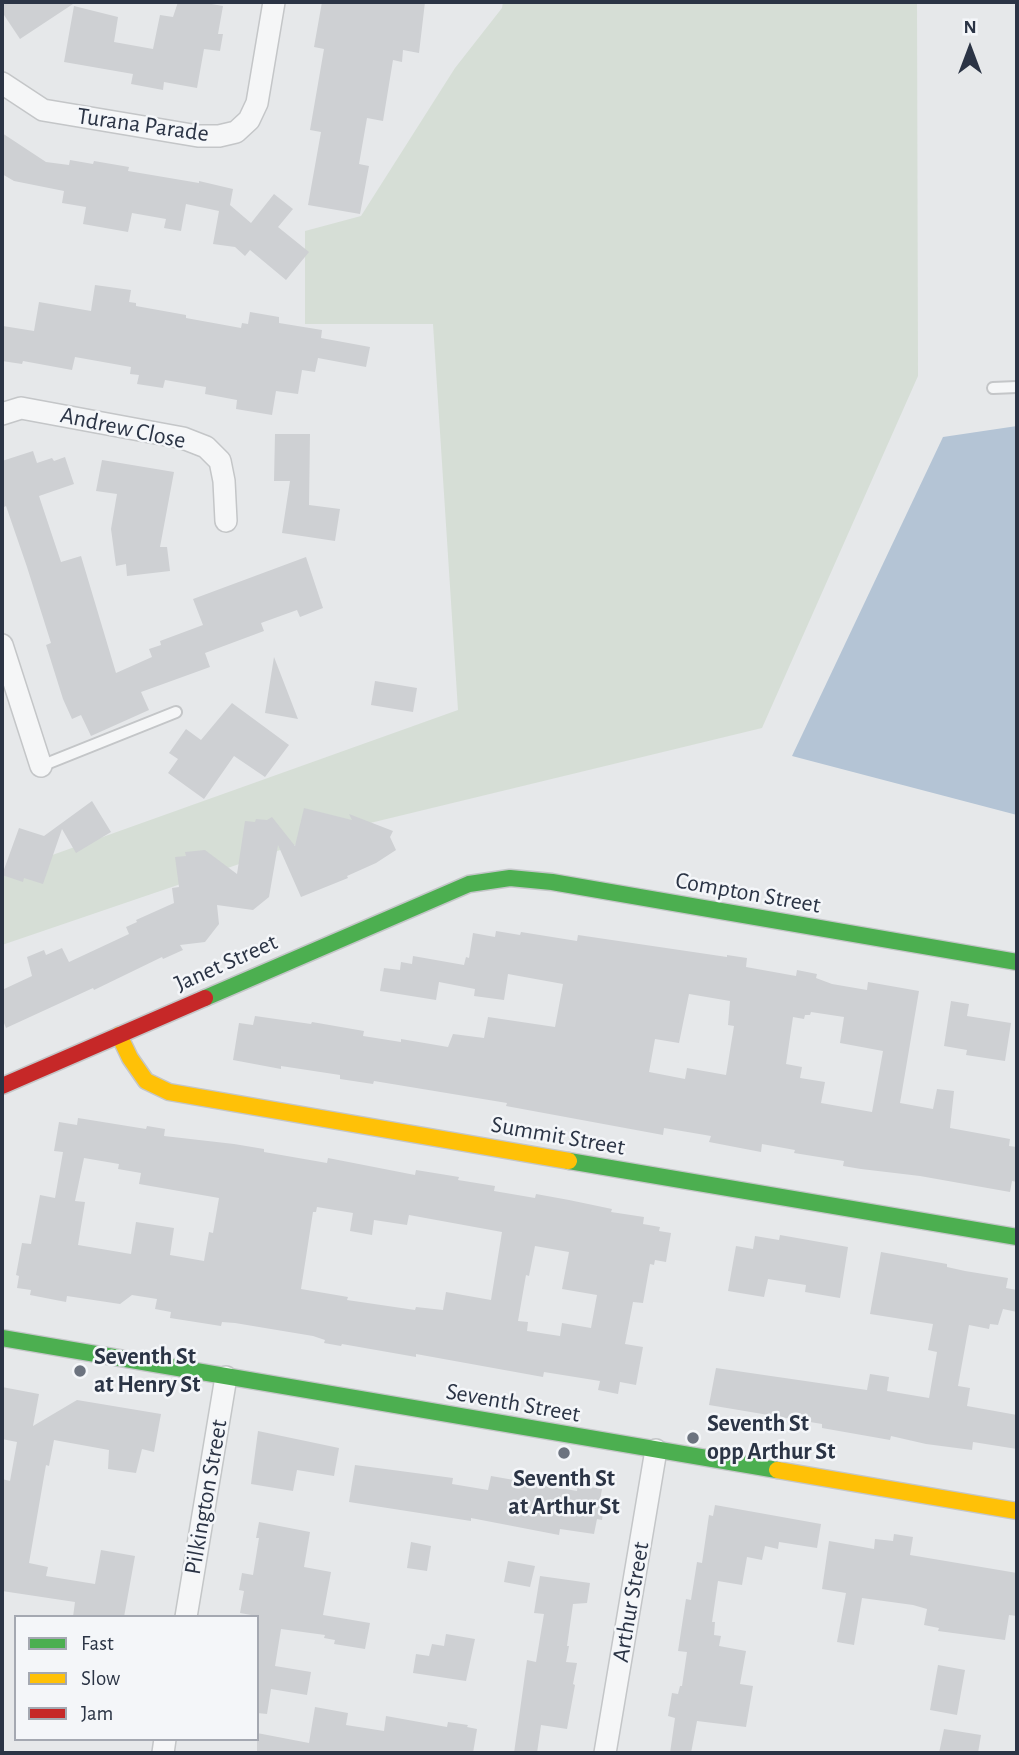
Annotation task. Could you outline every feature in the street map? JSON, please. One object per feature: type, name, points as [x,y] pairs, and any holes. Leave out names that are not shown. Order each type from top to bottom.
[{"type":"street","name":"Turana Parade","points":[[2,83],[43,110],[198,136],[219,136],[236,132],[249,120],[257,103],[274,2]]},
{"type":"street","name":"Andrew Close","points":[[2,414],[21,408],[183,438],[206,447],[220,461],[226,521]]},
{"type":"street","points":[[2,645],[41,766]]},
{"type":"street","name":"Compton Street","points":[[469,884],[509,878],[552,882],[1017,962]]},
{"type":"street","name":"Janet Street","points":[[2,1086],[469,884]]},
{"type":"street","name":"Summit Street","points":[[119,1035],[130,1058],[146,1081],[169,1092],[195,1098],[1017,1237]]},
{"type":"street","name":"Seventh Street","points":[[2,1338],[1017,1511]]},
{"type":"street","name":"Pilkington Street","points":[[186,1615],[226,1377]]},
{"type":"street","name":"Arthur Street","points":[[605,1753],[656,1450]]},
{"type":"lane","points":[[993,388],[1017,387]]},
{"type":"lane","points":[[41,766],[176,712]]},
{"type":"shaded area","points":[[503,2],[917,2],[918,376],[762,728],[333,832],[2,945],[2,873],[458,710],[433,324],[305,324],[305,231],[361,216],[455,68],[502,8]]},
{"type":"water","points":[[1017,426],[1017,815],[792,756],[943,437]]},
{"type":"building","points":[[2,2],[76,2],[20,39],[2,12]]},
{"type":"building","points":[[178,2],[223,6],[218,34],[223,34],[220,51],[204,49],[197,88],[164,82],[163,90],[131,84],[133,74],[64,62],[74,6],[118,17],[114,42],[153,49],[160,15],[173,17]]},
{"type":"building","points":[[322,2],[425,2],[419,53],[403,50],[402,62],[393,60],[383,121],[367,118],[359,164],[369,166],[360,214],[308,205],[321,132],[310,130],[324,49],[314,47]]},
{"type":"building","points":[[2,133],[46,162],[69,165],[70,160],[93,164],[94,161],[129,167],[128,171],[199,181],[233,189],[230,205],[251,223],[274,194],[293,209],[278,227],[309,252],[286,280],[250,250],[245,256],[235,247],[213,244],[219,211],[186,204],[181,231],[164,228],[166,219],[132,213],[128,232],[83,224],[86,207],[62,203],[64,191],[14,181],[2,174]]},
{"type":"building","points":[[95,285],[131,290],[129,302],[136,303],[136,306],[186,315],[186,318],[241,328],[242,323],[248,324],[250,312],[279,317],[279,323],[322,330],[321,338],[370,347],[366,367],[318,358],[315,372],[302,370],[298,394],[276,391],[272,415],[236,409],[237,400],[205,394],[206,387],[165,380],[163,388],[137,384],[139,375],[130,374],[131,367],[75,357],[72,370],[23,361],[22,364],[2,361],[3,326],[34,331],[39,302],[91,311]]},
{"type":"building","points":[[275,434],[310,434],[309,505],[340,509],[335,541],[282,533],[290,481],[274,481]]},
{"type":"building","points":[[33,451],[37,463],[65,457],[74,484],[39,496],[61,562],[81,556],[116,673],[152,657],[149,649],[161,645],[160,641],[203,625],[193,599],[306,557],[323,608],[300,617],[297,610],[261,623],[264,631],[205,653],[210,667],[141,692],[149,710],[91,736],[81,715],[72,719],[63,699],[46,645],[51,643],[27,567],[6,506],[2,508],[2,461]]},
{"type":"building","points":[[102,460],[174,472],[160,547],[167,547],[170,571],[127,576],[126,564],[116,566],[111,529],[117,494],[96,491]]},
{"type":"building","points":[[274,657],[298,719],[265,713]]},
{"type":"building","points":[[375,681],[417,688],[413,712],[371,705]]},
{"type":"building","points":[[232,703],[289,745],[265,777],[234,756],[204,799],[168,773],[178,759],[169,753],[186,729],[201,740]]},
{"type":"building","points":[[92,801],[111,832],[76,853],[62,829],[43,884],[24,878],[23,882],[2,875],[19,828],[44,836]]},
{"type":"building","points":[[304,808],[352,820],[349,814],[393,831],[390,837],[396,850],[376,863],[347,876],[348,878],[301,897],[278,845],[269,897],[253,910],[217,905],[219,924],[205,942],[180,945],[183,950],[6,1028],[2,1018],[2,990],[32,976],[27,957],[44,950],[46,955],[62,948],[69,962],[129,934],[126,927],[137,922],[136,920],[174,903],[172,888],[179,887],[175,857],[186,856],[185,852],[205,850],[237,874],[245,821],[255,822],[256,819],[267,820],[272,817],[295,846]]},
{"type":"building","points":[[496,931],[520,935],[521,932],[577,941],[578,935],[747,958],[746,967],[796,976],[797,970],[817,974],[816,978],[832,984],[867,990],[868,982],[919,991],[900,1103],[933,1109],[937,1089],[954,1091],[950,1128],[1010,1139],[1009,1146],[1017,1147],[1017,1182],[1012,1181],[1010,1192],[861,1169],[843,1166],[844,1161],[794,1153],[795,1150],[762,1144],[761,1152],[709,1142],[711,1136],[664,1128],[663,1135],[506,1106],[507,1103],[374,1081],[373,1084],[340,1079],[340,1075],[281,1066],[281,1069],[233,1060],[239,1023],[253,1025],[255,1016],[312,1022],[364,1031],[363,1036],[448,1047],[453,1034],[484,1038],[488,1017],[555,1027],[563,984],[508,974],[504,1000],[474,996],[475,989],[439,982],[436,1000],[380,991],[384,968],[400,970],[401,962],[412,964],[413,956],[464,965],[466,957],[469,958],[473,933],[495,937]],"holes":[[[689,994],[730,1001],[728,1025],[734,1026],[726,1075],[687,1068],[685,1079],[649,1072],[655,1039],[679,1043]],[[811,1012],[844,1017],[840,1043],[883,1051],[872,1112],[821,1103],[825,1082],[800,1078],[802,1067],[786,1064],[793,1017],[804,1019],[805,1015],[810,1015]]]},
{"type":"building","points":[[951,1001],[969,1004],[967,1016],[1011,1023],[1005,1061],[966,1055],[967,1050],[944,1046]]},
{"type":"building","points":[[78,1118],[146,1129],[147,1126],[165,1129],[164,1136],[234,1144],[327,1163],[328,1158],[415,1175],[416,1170],[459,1177],[458,1180],[495,1186],[494,1191],[535,1198],[536,1194],[644,1217],[643,1224],[660,1227],[659,1231],[671,1233],[666,1262],[655,1260],[654,1265],[650,1264],[643,1303],[633,1302],[625,1344],[643,1347],[636,1385],[620,1382],[618,1394],[598,1390],[600,1381],[544,1372],[543,1377],[416,1354],[416,1357],[342,1344],[341,1346],[324,1343],[325,1340],[313,1336],[235,1323],[222,1322],[221,1326],[170,1318],[171,1312],[155,1309],[157,1299],[132,1295],[120,1304],[67,1296],[66,1302],[30,1295],[31,1290],[17,1288],[19,1276],[16,1275],[22,1243],[31,1244],[40,1195],[55,1198],[63,1152],[54,1151],[59,1122],[77,1125]],"holes":[[[84,1158],[119,1164],[118,1169],[141,1173],[139,1184],[219,1198],[213,1233],[209,1232],[204,1261],[170,1255],[174,1228],[136,1222],[131,1254],[78,1245],[85,1202],[75,1201]],[[317,1207],[353,1213],[350,1231],[372,1235],[374,1220],[407,1225],[409,1215],[502,1232],[491,1300],[446,1292],[443,1310],[416,1307],[415,1310],[347,1300],[348,1297],[301,1289],[313,1212],[316,1212]],[[535,1246],[569,1252],[562,1289],[597,1295],[591,1328],[562,1323],[560,1336],[527,1331],[528,1322],[518,1321],[526,1275],[529,1276]]]},
{"type":"building","points":[[780,1235],[848,1247],[840,1298],[805,1292],[806,1285],[768,1279],[764,1297],[728,1291],[736,1246],[753,1249],[755,1236],[779,1240]]},
{"type":"building","points":[[881,1252],[1008,1278],[1006,1288],[1017,1290],[1017,1312],[1003,1309],[998,1325],[990,1324],[989,1329],[969,1325],[958,1386],[970,1388],[967,1406],[1017,1415],[1017,1449],[973,1442],[972,1450],[891,1436],[890,1440],[822,1428],[822,1424],[709,1405],[716,1368],[867,1390],[870,1374],[889,1377],[887,1391],[929,1398],[937,1352],[928,1350],[933,1324],[870,1314]]},
{"type":"building","points":[[2,1387],[39,1394],[33,1426],[77,1400],[161,1414],[154,1452],[142,1449],[136,1473],[108,1469],[109,1450],[54,1440],[49,1466],[46,1465],[29,1563],[48,1567],[46,1576],[95,1584],[101,1550],[135,1556],[124,1615],[73,1615],[75,1602],[2,1591],[2,1479],[10,1481],[17,1442],[2,1439]]},
{"type":"building","points":[[258,1431],[339,1448],[334,1476],[297,1470],[293,1491],[251,1484]]},
{"type":"building","points":[[355,1465],[453,1478],[452,1484],[488,1490],[491,1476],[577,1491],[578,1485],[602,1489],[600,1500],[605,1501],[602,1520],[597,1519],[594,1534],[560,1529],[559,1535],[471,1518],[471,1521],[349,1502]]},
{"type":"building","points":[[715,1505],[821,1524],[817,1548],[779,1542],[778,1549],[765,1546],[762,1560],[747,1557],[742,1585],[718,1581],[712,1622],[715,1622],[714,1635],[721,1636],[719,1646],[746,1651],[740,1684],[753,1686],[746,1727],[697,1721],[691,1753],[670,1753],[675,1718],[668,1716],[672,1693],[678,1694],[682,1686],[687,1652],[678,1651],[686,1599],[691,1600],[697,1562],[702,1563],[709,1515],[713,1516]]},
{"type":"building","points":[[259,1522],[310,1532],[304,1567],[331,1572],[323,1615],[370,1623],[365,1649],[334,1644],[335,1640],[324,1638],[325,1635],[281,1629],[275,1666],[311,1672],[307,1695],[271,1689],[267,1714],[259,1713],[259,1615],[240,1613],[244,1591],[239,1590],[242,1573],[253,1575],[259,1538],[256,1538]]},
{"type":"building","points":[[894,1534],[913,1537],[910,1555],[1017,1573],[1017,1616],[1009,1615],[1005,1640],[938,1631],[939,1628],[924,1625],[927,1609],[862,1598],[854,1645],[837,1642],[846,1593],[822,1589],[829,1541],[874,1549],[875,1539],[893,1541]]},
{"type":"building","points":[[411,1542],[431,1546],[427,1571],[407,1568]]},
{"type":"building","points":[[508,1561],[535,1566],[530,1587],[504,1582]]},
{"type":"building","points":[[540,1576],[590,1583],[587,1603],[573,1604],[566,1662],[577,1663],[567,1729],[541,1725],[537,1753],[514,1753],[527,1660],[536,1662],[544,1614],[534,1613]]},
{"type":"building","points":[[446,1634],[475,1639],[466,1681],[413,1673],[416,1654],[429,1656],[432,1644],[444,1646]]},
{"type":"building","points":[[938,1665],[965,1670],[957,1715],[930,1710]]},
{"type":"building","points":[[315,1707],[348,1713],[346,1725],[384,1731],[386,1716],[447,1727],[448,1722],[477,1729],[473,1753],[257,1753],[259,1733],[309,1743]]},
{"type":"building","points":[[944,1729],[981,1735],[978,1753],[939,1753]]},
{"type":"traffic: fast","points":[[205,998],[469,884],[510,878],[552,882],[1017,962]]},
{"type":"traffic: fast","points":[[569,1161],[1017,1237]]},
{"type":"traffic: fast","points":[[2,1338],[777,1470]]},
{"type":"traffic: slow","points":[[119,1035],[130,1058],[146,1081],[169,1092],[569,1161]]},
{"type":"traffic: slow","points":[[777,1470],[1017,1511]]},
{"type":"traffic: jam","points":[[2,1086],[205,998]]},
{"type":"place","name":"Seventh St at Henry St","points":[[80,1371]]},
{"type":"place","name":"Seventh St opp Arthur St","points":[[693,1438]]},
{"type":"place","name":"Seventh St at Arthur St","points":[[564,1453]]}]
